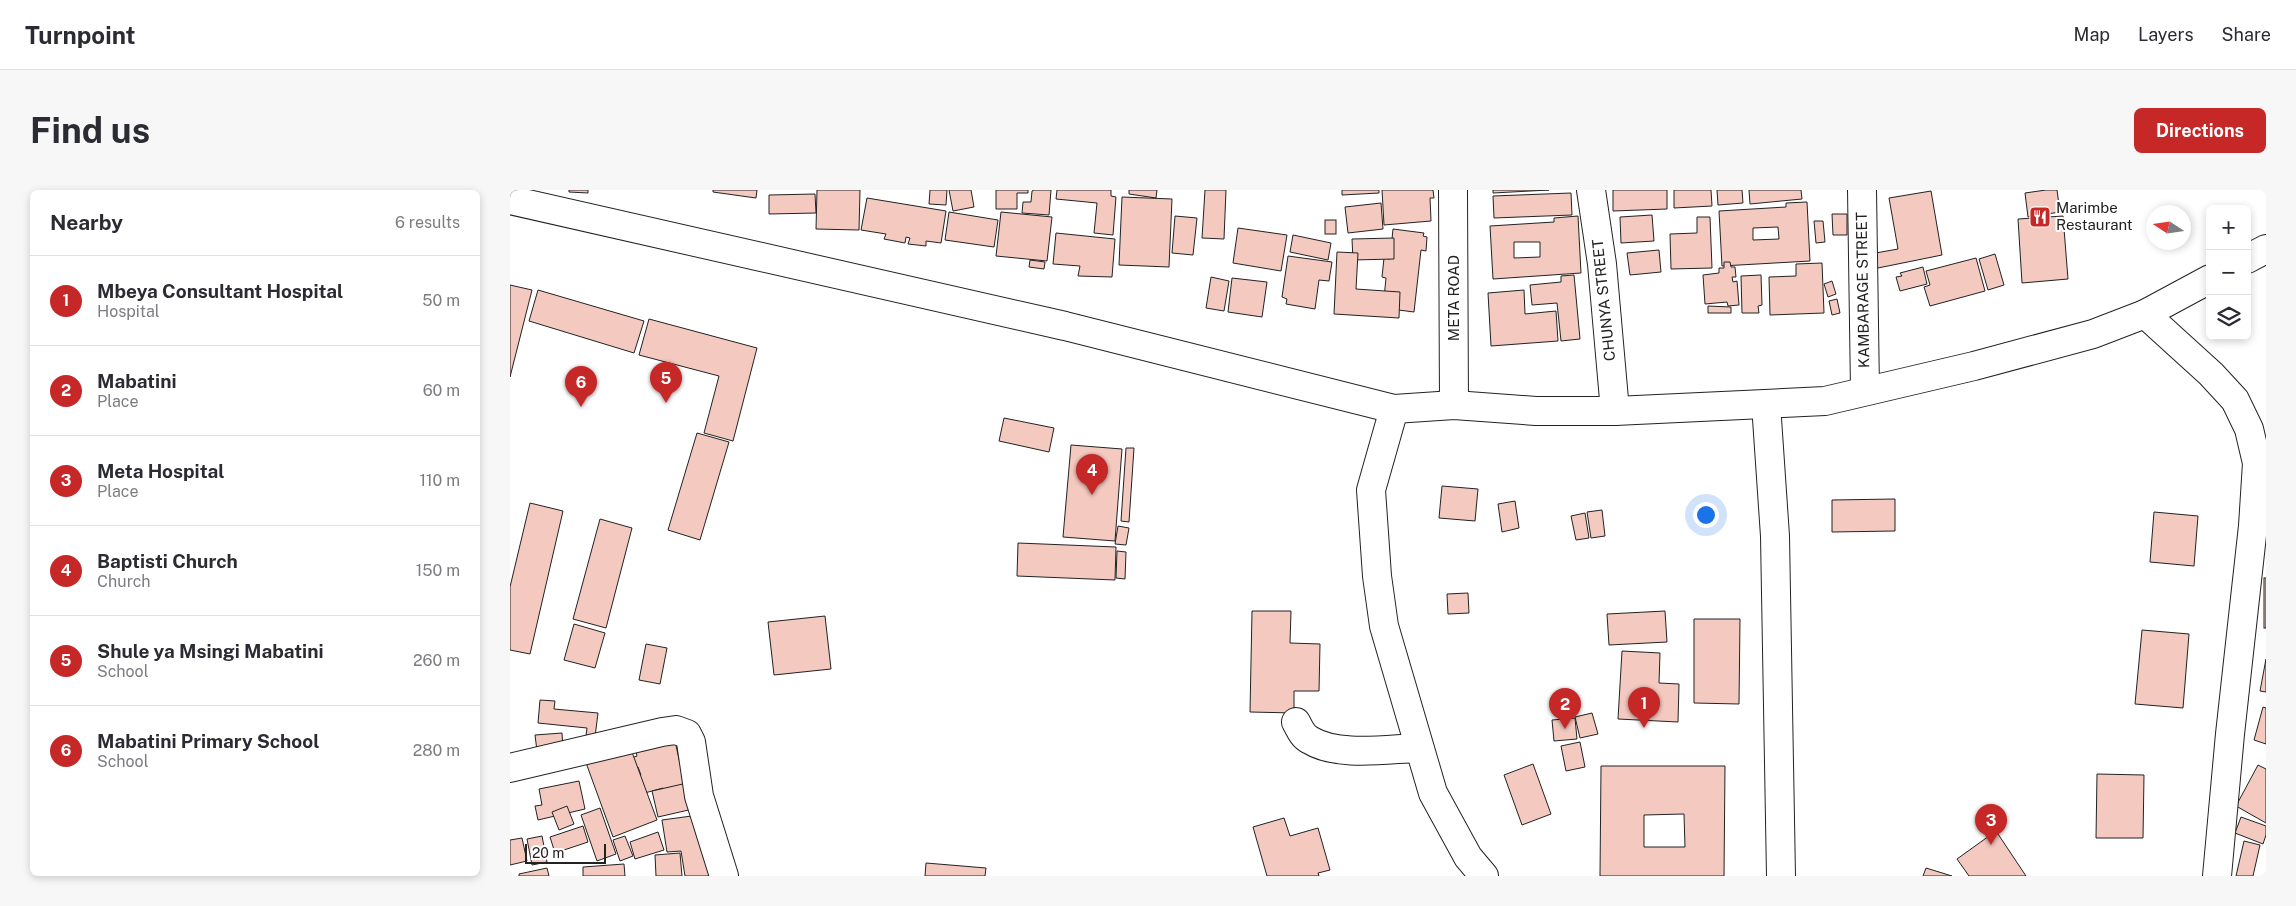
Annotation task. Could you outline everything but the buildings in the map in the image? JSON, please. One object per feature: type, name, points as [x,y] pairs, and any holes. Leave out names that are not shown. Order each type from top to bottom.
[{"type":"main road","name":"META ROAD","points":[[1453,190],[1454,405]]},
{"type":"main road","name":"CHUNYA STREET","points":[[1591,190],[1602,264],[1616,411]]},
{"type":"main road","name":"KAMBARAGE STREET","points":[[1862,190],[1865,390]]},
{"type":"main road","points":[[518,198],[1065,326],[1394,408],[1454,405],[1536,411],[1616,411],[1825,401],[1865,390],[1974,366],[2093,334],[2145,314],[2206,281]]},
{"type":"main road","points":[[2251,257],[2266,249]]},
{"type":"main road","points":[[2145,314],[2211,374],[2235,400],[2249,429],[2257,463],[2247,591],[2230,734],[2217,876]]},
{"type":"main road","points":[[1766,404],[1775,536],[1782,876]]},
{"type":"main road","points":[[1394,408],[1371,490],[1377,576],[1384,626],[1418,748],[1433,793],[1447,822],[1468,857],[1484,876]]},
{"type":"main road","points":[[1296,722],[1302,734],[1309,740],[1324,746],[1348,750],[1418,748]]},
{"type":"main road","points":[[510,768],[662,732],[676,730],[687,734],[691,742],[700,796],[724,876]]},
{"type":"place","name":"Marimbe Restaurant","points":[[2040,217]]},
{"type":"place","name":"Shule ya Msingi Mabatini","points":[[666,403]]},
{"type":"place","name":"Mabatini Primary School","points":[[581,407]]},
{"type":"place","name":"Baptisti Church","points":[[1092,495]]},
{"type":"place","name":"Mbeya Consultant Hospital","points":[[1644,728]]},
{"type":"place","name":"Mabatini","points":[[1565,729]]},
{"type":"place","name":"Meta Hospital","points":[[1991,845]]}]
